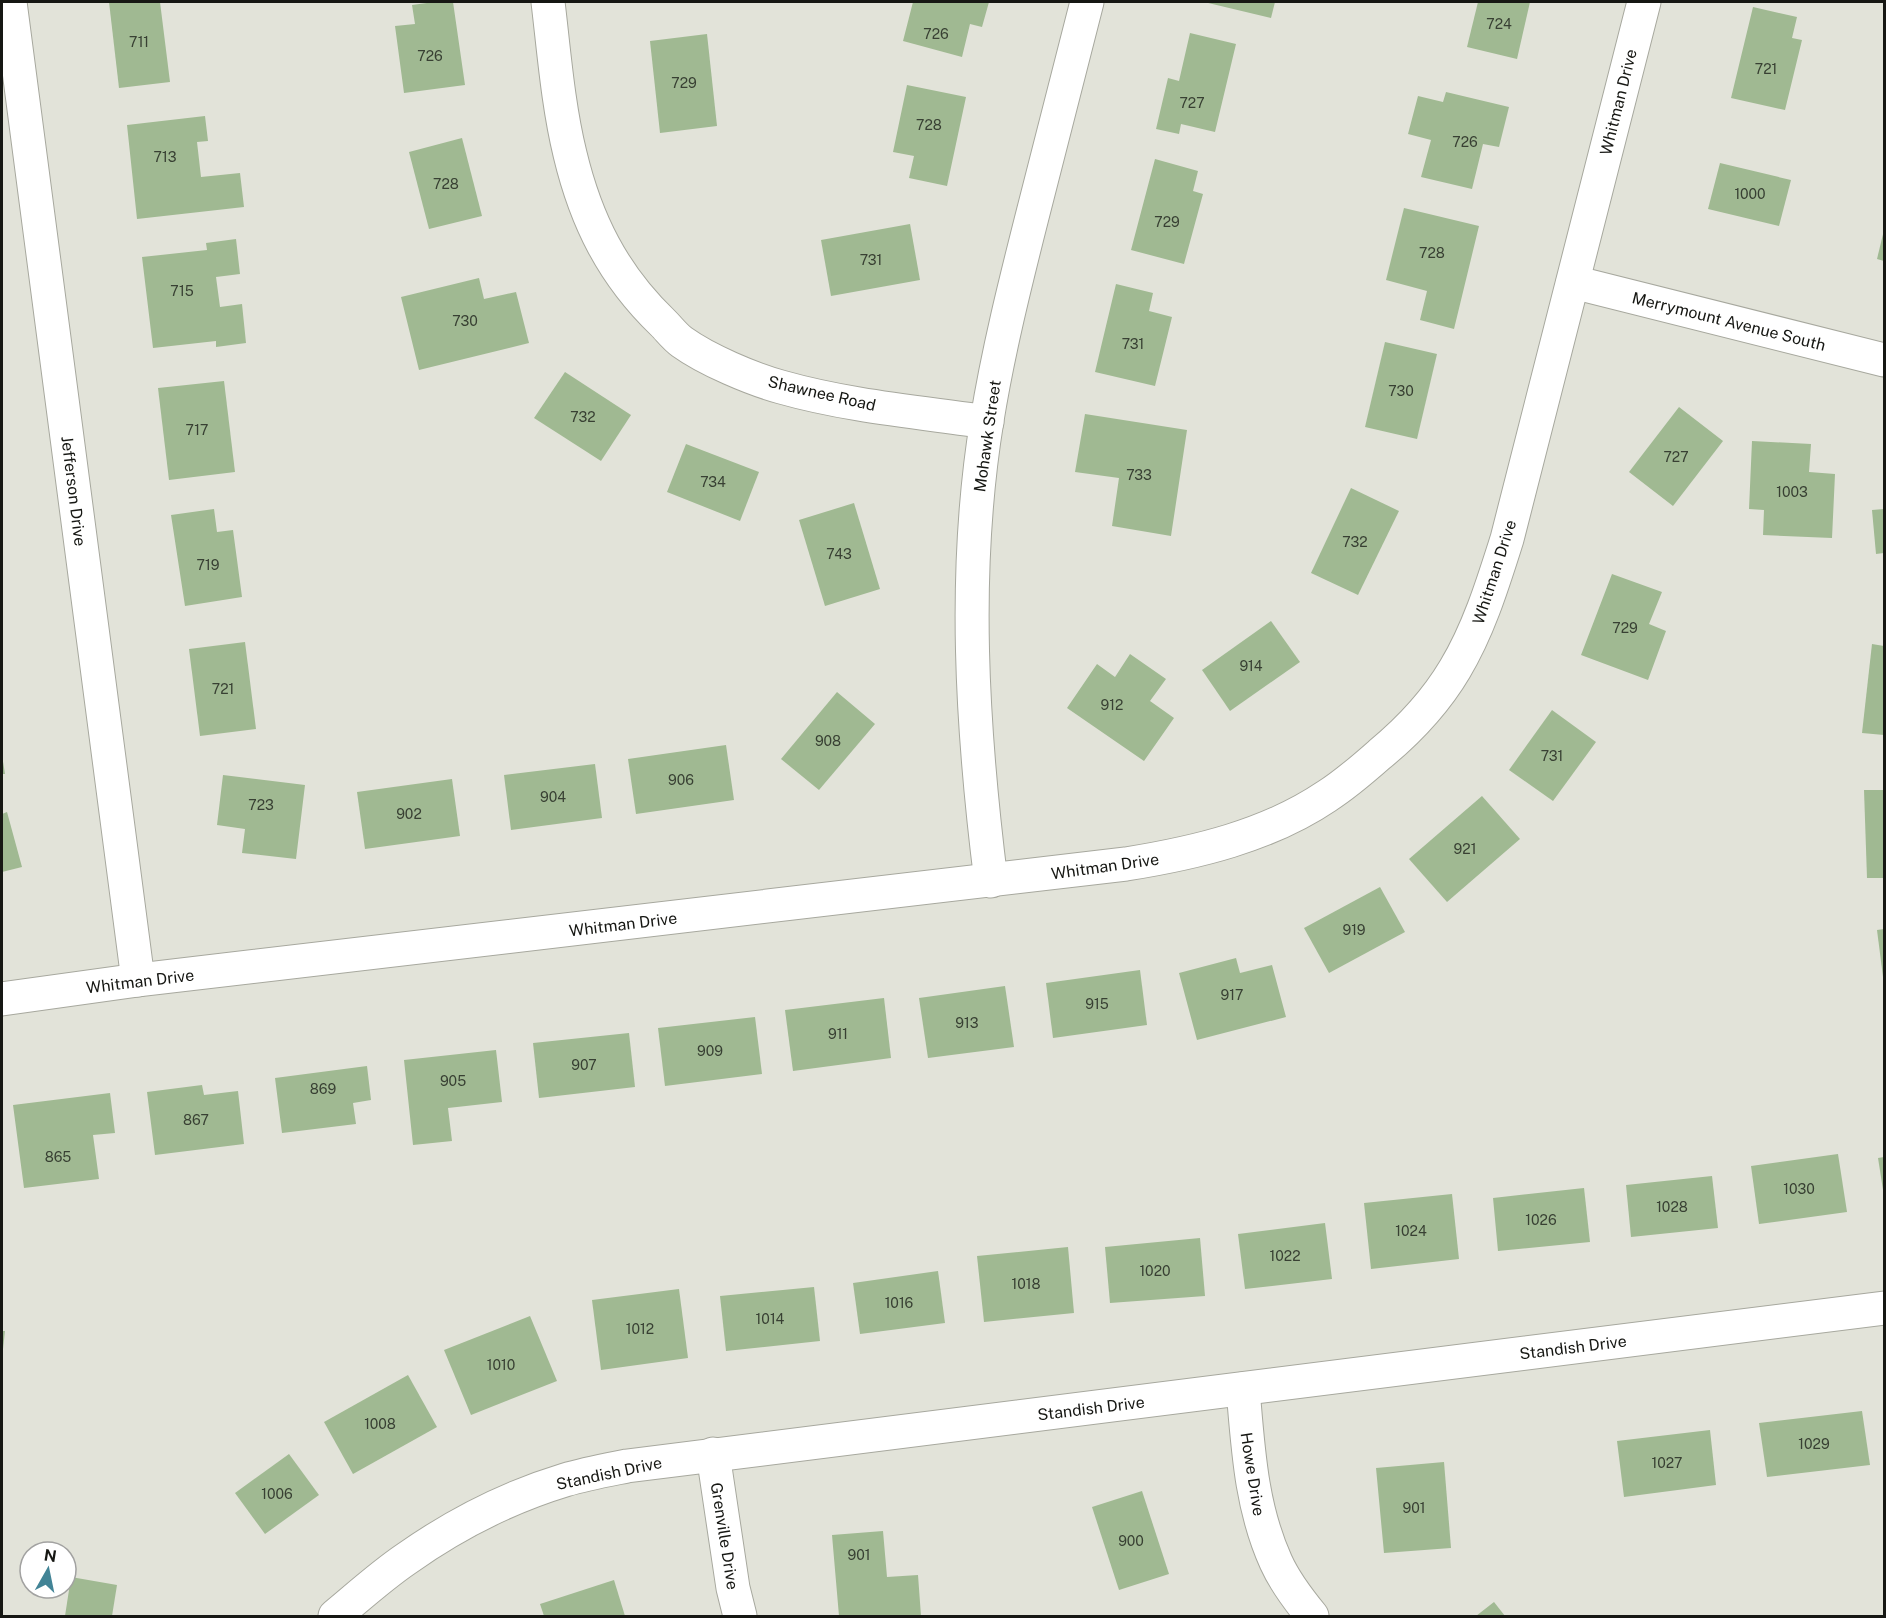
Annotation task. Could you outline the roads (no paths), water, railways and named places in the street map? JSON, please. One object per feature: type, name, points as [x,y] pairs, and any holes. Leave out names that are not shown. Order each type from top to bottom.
[{"type":"street","name":"Jefferson Drive","points":[[10,2],[138,980]]},
{"type":"street","name":"Shawnee Road","points":[[548,2],[561,108],[582,197],[600,242],[623,277],[649,309],[682,342],[723,365],[779,387],[849,402],[987,422]]},
{"type":"street","name":"Mohawk Street","points":[[991,881],[979,784],[974,699],[973,625],[979,488],[987,422],[1001,345],[1087,2]]},
{"type":"street","name":"Whitman Drive","points":[[2,999],[138,980],[1126,864],[1175,856],[1232,840],[1281,822],[1326,797],[1403,734],[1429,706],[1455,669],[1477,627],[1507,539],[1644,2]]},
{"type":"street","name":"Merrymount Avenue South","points":[[1572,282],[1884,360]]},
{"type":"street","name":"Standish Drive","points":[[335,1617],[405,1559],[447,1532],[507,1502],[564,1481],[627,1466],[1884,1308]]},
{"type":"street","name":"Howe Drive","points":[[1243,1389],[1248,1457],[1263,1531],[1276,1564],[1294,1594],[1312,1617]]},
{"type":"street","name":"Grenville Drive","points":[[713,1454],[733,1588],[740,1617]]}]
